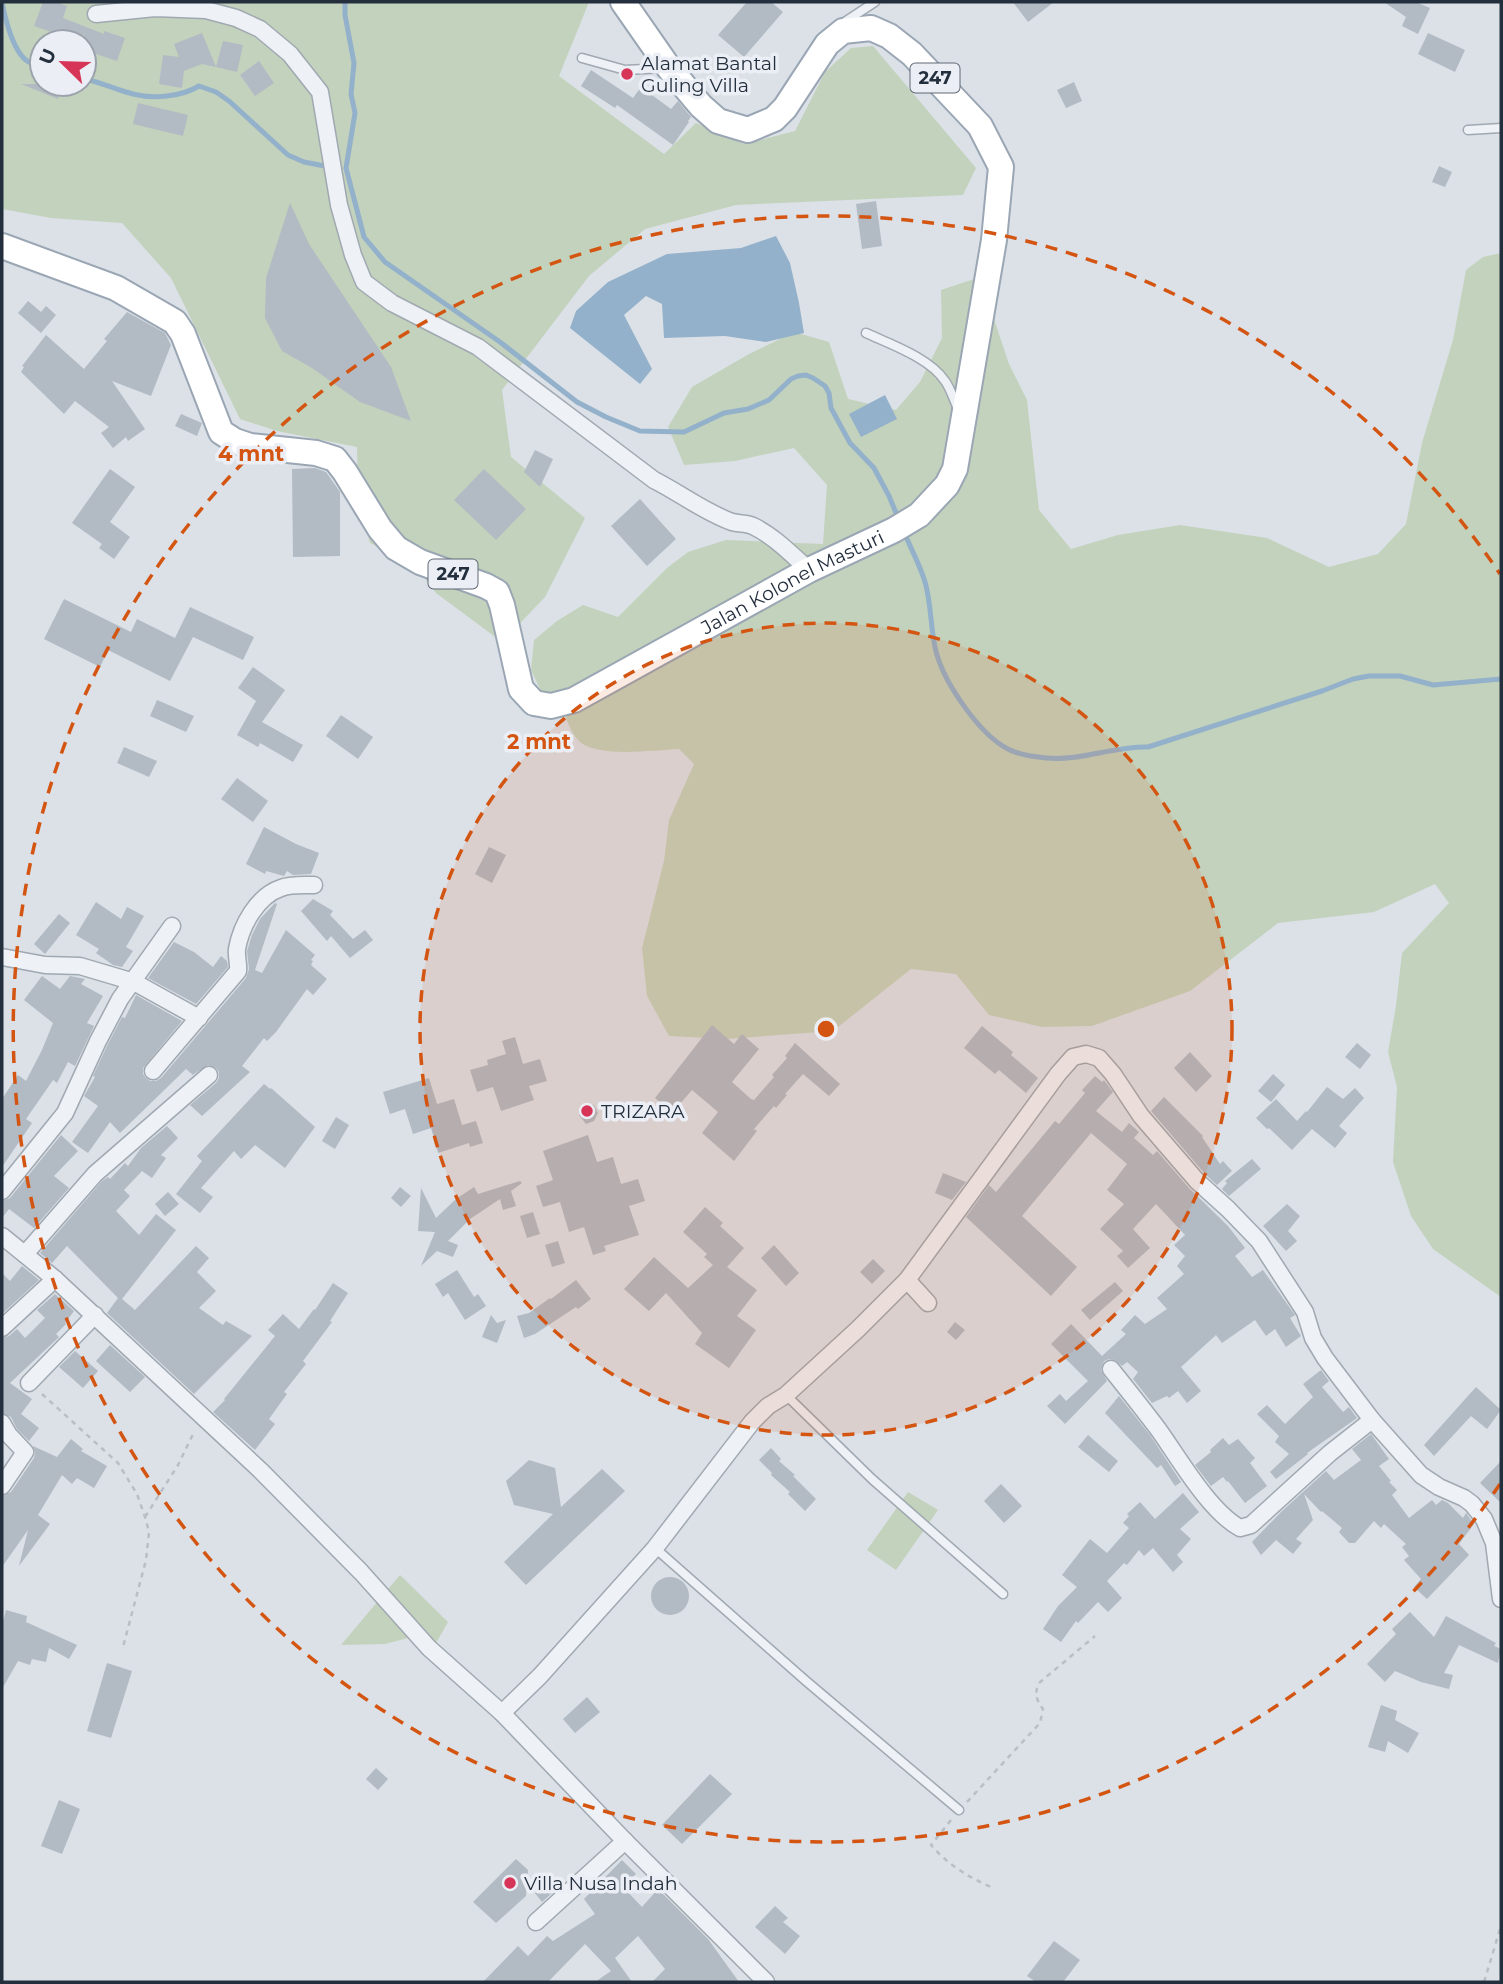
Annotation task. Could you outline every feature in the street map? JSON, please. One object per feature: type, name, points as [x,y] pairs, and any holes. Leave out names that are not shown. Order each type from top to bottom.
[{"type":"main road","points":[[623,2],[669,68],[701,106],[718,121],[748,130],[774,119],[785,108],[827,44],[844,31]]},
{"type":"main road","name":"Jalan Kolonel Masturi","points":[[2,246],[116,288],[174,322],[183,334],[220,432],[235,442],[250,446],[316,453],[335,459],[380,529],[396,548],[420,562],[497,592],[521,689],[534,704],[551,706],[574,700],[809,570],[894,530],[919,515],[947,485],[955,469],[994,240],[1001,167],[980,126],[912,54],[889,36],[871,28],[844,31]]},
{"type":"street","points":[[96,14],[155,8],[206,10],[236,18],[260,29],[290,54],[320,92],[339,205],[353,255],[364,282],[392,303],[478,347],[654,480],[733,522],[752,525],[774,539],[809,570]]},
{"type":"street","points":[[153,1070],[237,971],[239,940],[260,902],[281,888],[314,885]]},
{"type":"street","points":[[2,1191],[65,1113],[120,999],[172,926]]},
{"type":"street","points":[[2,957],[45,965],[80,966],[134,982],[199,1018]]},
{"type":"street","points":[[502,1713],[540,1676],[655,1548],[752,1422],[768,1406],[786,1395],[907,1280],[1058,1074],[1073,1057],[1086,1054],[1099,1058],[1141,1116],[1197,1181],[1259,1241],[1305,1312],[1320,1351],[1372,1420],[1421,1475],[1464,1498],[1484,1519],[1494,1543],[1501,1599]]},
{"type":"street","points":[[25,1254],[95,1174],[209,1074]]},
{"type":"street","points":[[2,1236],[95,1315],[260,1470],[429,1648],[502,1713],[766,1982]]},
{"type":"street","points":[[2,1328],[55,1279]]},
{"type":"street","points":[[907,1280],[928,1303]]},
{"type":"street","points":[[29,1383],[95,1315]]},
{"type":"street","points":[[1111,1370],[1157,1427],[1209,1500],[1240,1528],[1251,1525],[1330,1452],[1372,1420]]},
{"type":"street","points":[[2,1423],[25,1452],[2,1486]]},
{"type":"street","points":[[536,1922],[625,1841]]},
{"type":"lane","points":[[844,31],[846,21],[875,2]]},
{"type":"lane","points":[[582,58],[625,70],[669,68]]},
{"type":"lane","points":[[1468,130],[1501,128]]},
{"type":"lane","points":[[866,333],[935,369],[946,381],[963,422]]},
{"type":"lane","points":[[786,1395],[872,1479],[1003,1594]]},
{"type":"lane","points":[[655,1548],[816,1690],[959,1810]]},
{"type":"path","points":[[29,1383],[118,1463],[136,1494],[145,1517],[149,1532],[146,1560],[123,1647]]},
{"type":"path","points":[[145,1517],[178,1465],[202,1416]]},
{"type":"path","points":[[991,1887],[973,1879],[941,1857],[931,1846],[959,1810],[1040,1723],[1044,1709],[1035,1692],[1039,1683],[1095,1636]]},
{"type":"path","points":[[1485,1982],[1501,1926]]},
{"type":"green space","points":[[2,2],[589,2],[559,76],[664,154],[696,123],[744,144],[795,131],[825,72],[851,48],[873,46],[976,168],[963,195],[736,205],[645,229],[589,276],[502,390],[511,457],[585,518],[545,597],[502,642],[436,593],[417,568],[370,543],[358,501],[357,447],[277,431],[240,419],[171,278],[122,223],[51,218],[2,209]]},
{"type":"green space","points":[[1501,253],[1501,1297],[1433,1249],[1411,1216],[1393,1162],[1397,1087],[1388,1052],[1402,953],[1449,903],[1435,884],[1374,912],[1278,923],[1190,991],[1092,1026],[1042,1027],[989,1015],[956,974],[911,969],[833,1031],[727,1039],[669,1036],[647,996],[642,948],[664,861],[669,820],[694,764],[679,749],[613,752],[589,747],[580,742],[571,729],[560,702],[542,693],[531,670],[534,640],[557,621],[583,605],[618,617],[667,568],[688,552],[726,540],[823,544],[827,485],[794,448],[735,461],[684,465],[668,427],[692,387],[794,332],[829,342],[848,399],[896,410],[920,382],[942,338],[941,290],[980,277],[1009,364],[1027,400],[1039,510],[1071,549],[1118,535],[1180,525],[1267,538],[1329,567],[1378,554],[1406,524],[1422,443],[1453,340],[1466,270],[1483,257]]},
{"type":"green space","points":[[908,1492],[938,1510],[896,1570],[867,1550]]},
{"type":"green space","points":[[400,1575],[448,1622],[436,1643],[408,1638],[385,1644],[341,1645]]},
{"type":"water","points":[[776,236],[790,263],[804,333],[766,342],[725,336],[664,338],[662,304],[646,296],[624,315],[652,369],[640,384],[570,328],[576,311],[608,282],[667,254],[741,248]]},
{"type":"water","points":[[885,395],[897,419],[861,437],[849,414]]},
{"type":"building","points":[[43,2],[56,2],[67,6],[63,18],[89,28],[40,28],[34,26]]},
{"type":"building","points":[[747,2],[771,2],[783,12],[744,57],[718,35]]},
{"type":"building","points":[[1013,2],[1054,2],[1028,22]]},
{"type":"building","points":[[1384,2],[1416,2],[1430,8],[1418,34],[1402,26],[1406,17]]},
{"type":"building","points":[[98,32],[125,38],[117,61],[98,55]]},
{"type":"building","points":[[202,33],[216,67],[202,64],[184,71],[182,88],[159,84],[163,55],[179,57],[174,44]]},
{"type":"building","points":[[1428,33],[1465,50],[1455,72],[1418,54]]},
{"type":"building","points":[[223,41],[243,45],[237,72],[216,67]]},
{"type":"building","points":[[259,61],[274,83],[255,96],[240,75]]},
{"type":"building","points":[[591,70],[633,98],[641,87],[671,109],[678,101],[691,117],[673,145],[617,105],[615,108],[581,86]]},
{"type":"building","points":[[1074,82],[1082,101],[1066,108],[1057,90]]},
{"type":"building","points":[[138,103],[188,115],[183,136],[133,124]]},
{"type":"building","points":[[1439,166],[1452,172],[1445,187],[1432,182]]},
{"type":"building","points":[[876,201],[882,246],[862,249],[856,204]]},
{"type":"building","points":[[290,203],[309,244],[391,367],[411,421],[360,402],[312,368],[282,351],[265,318],[266,278]]},
{"type":"building","points":[[28,301],[41,312],[46,306],[56,315],[41,333],[18,313]]},
{"type":"building","points":[[127,312],[165,333],[171,345],[151,396],[112,381],[145,429],[128,441],[126,437],[113,448],[101,433],[109,427],[75,401],[64,414],[21,372],[24,367],[22,366],[46,335],[84,369],[107,341],[104,339]]},
{"type":"building","points":[[181,414],[202,423],[197,436],[175,426]]},
{"type":"building","points":[[535,450],[553,459],[540,487],[524,472]]},
{"type":"building","points":[[315,468],[326,472],[340,492],[340,556],[293,557],[292,469]]},
{"type":"building","points":[[110,469],[135,487],[110,522],[130,537],[114,559],[99,548],[102,544],[72,523]]},
{"type":"building","points":[[484,469],[526,509],[496,540],[454,500]]},
{"type":"building","points":[[640,499],[676,539],[647,566],[611,526]]},
{"type":"building","points":[[64,599],[131,632],[137,619],[175,638],[190,607],[254,637],[243,660],[193,637],[170,681],[108,650],[100,667],[44,639]]},
{"type":"building","points":[[253,667],[285,690],[262,722],[303,745],[293,762],[260,743],[258,747],[237,735],[256,701],[238,688]]},
{"type":"building","points":[[157,700],[194,716],[186,732],[150,716]]},
{"type":"building","points":[[341,715],[373,737],[358,759],[326,736]]},
{"type":"building","points":[[124,747],[157,761],[149,777],[117,763]]},
{"type":"building","points":[[237,778],[268,801],[253,822],[221,799]]},
{"type":"building","points":[[264,827],[319,853],[311,874],[293,875],[287,871],[284,876],[266,871],[265,874],[246,864]]},
{"type":"building","points":[[489,847],[506,855],[492,883],[475,874]]},
{"type":"building","points":[[313,899],[333,911],[330,915],[353,939],[365,930],[373,940],[350,958],[331,936],[327,941],[301,911]]},
{"type":"building","points":[[96,902],[121,919],[127,907],[144,916],[126,947],[133,951],[122,967],[113,965],[96,953],[99,949],[76,935]]},
{"type":"building","points":[[275,903],[277,904],[255,970],[262,973],[286,930],[315,955],[311,965],[327,979],[313,995],[307,989],[276,1032],[267,1041],[264,1038],[242,1066],[250,1072],[202,1116],[190,1105],[216,1083],[219,1072],[208,1065],[193,1075],[186,1069],[120,1133],[110,1122],[88,1153],[72,1142],[98,1106],[84,1096],[107,1046],[136,995],[182,1021],[143,1068],[146,1078],[156,1081],[246,978],[249,969],[247,951],[252,935],[260,919]]},
{"type":"building","points":[[59,914],[70,923],[45,954],[34,944]]},
{"type":"building","points":[[174,942],[194,952],[213,967],[221,956],[227,961],[228,967],[196,1004],[148,978]]},
{"type":"building","points":[[42,976],[60,989],[70,976],[85,979],[81,984],[103,996],[87,1023],[94,1026],[75,1066],[68,1062],[57,1083],[53,1080],[26,1119],[32,1123],[2,1167],[2,1099],[18,1075],[26,1081],[53,1023],[24,1000]]},
{"type":"building","points":[[712,1025],[734,1044],[742,1034],[759,1049],[732,1082],[751,1099],[754,1100],[774,1077],[772,1075],[787,1058],[785,1056],[795,1043],[840,1084],[829,1096],[803,1074],[776,1108],[774,1106],[754,1129],[757,1131],[734,1161],[702,1133],[718,1112],[692,1090],[672,1113],[655,1098]]},
{"type":"building","points":[[982,1026],[1038,1078],[1026,1093],[999,1070],[995,1074],[964,1048]]},
{"type":"building","points":[[515,1037],[523,1064],[540,1059],[547,1081],[529,1086],[534,1100],[501,1111],[493,1087],[477,1092],[470,1070],[488,1065],[487,1060],[506,1054],[502,1041]]},
{"type":"building","points":[[1357,1043],[1371,1055],[1360,1069],[1345,1057]]},
{"type":"building","points":[[1190,1052],[1212,1076],[1196,1092],[1174,1068]]},
{"type":"building","points":[[1273,1074],[1285,1085],[1271,1102],[1258,1091]]},
{"type":"building","points":[[1095,1076],[1102,1082],[1104,1080],[1113,1092],[1096,1111],[1122,1132],[1129,1123],[1139,1132],[1134,1138],[1153,1155],[1157,1151],[1189,1188],[1228,1226],[1245,1248],[1235,1256],[1252,1277],[1263,1270],[1295,1315],[1290,1318],[1301,1336],[1286,1347],[1275,1329],[1266,1336],[1255,1320],[1222,1343],[1216,1335],[1181,1367],[1201,1391],[1187,1403],[1178,1391],[1169,1398],[1167,1396],[1152,1403],[1133,1379],[1138,1372],[1127,1362],[1122,1366],[1109,1359],[1104,1361],[1101,1370],[1107,1381],[1065,1424],[1047,1406],[1060,1394],[1066,1401],[1088,1381],[1051,1344],[1071,1324],[1102,1356],[1126,1334],[1121,1330],[1135,1315],[1145,1324],[1167,1309],[1157,1298],[1184,1274],[1177,1266],[1185,1256],[1174,1245],[1185,1235],[1156,1204],[1133,1229],[1150,1248],[1128,1268],[1117,1256],[1123,1251],[1100,1229],[1124,1204],[1107,1190],[1127,1164],[1091,1133],[1022,1216],[1077,1267],[1051,1296],[966,1217],[989,1185],[996,1192],[1055,1121],[1059,1124],[1085,1093],[1082,1090]]},
{"type":"building","points":[[429,1078],[437,1104],[454,1099],[462,1125],[476,1121],[483,1143],[470,1147],[469,1143],[438,1153],[431,1128],[413,1134],[405,1109],[390,1114],[383,1092]]},
{"type":"building","points":[[264,1084],[315,1127],[285,1168],[255,1145],[241,1159],[234,1151],[201,1188],[213,1197],[200,1213],[176,1194],[202,1161],[197,1156]]},
{"type":"building","points":[[1327,1087],[1343,1099],[1355,1088],[1364,1098],[1339,1126],[1347,1133],[1335,1148],[1312,1129],[1292,1150],[1256,1118],[1276,1099],[1297,1121]]},
{"type":"building","points":[[1164,1097],[1203,1136],[1220,1164],[1223,1161],[1232,1171],[1217,1185],[1151,1111]]},
{"type":"building","name":"TRIZARA","points":[[585,1103],[594,1105],[598,1113],[594,1121],[586,1124],[579,1115],[580,1108]]},
{"type":"building","points":[[336,1117],[349,1125],[335,1149],[322,1141]]},
{"type":"building","points":[[167,1126],[178,1138],[161,1155],[166,1158],[152,1178],[142,1171],[124,1190],[130,1196],[116,1211],[139,1235],[156,1214],[176,1230],[122,1299],[135,1310],[196,1246],[209,1258],[197,1272],[216,1291],[199,1308],[223,1325],[226,1321],[252,1336],[194,1394],[107,1313],[118,1298],[67,1246],[52,1263],[40,1253],[102,1181],[108,1177],[110,1179],[125,1163],[128,1166],[141,1148]]},
{"type":"building","points":[[61,1135],[78,1151],[54,1176],[69,1188],[34,1228],[9,1209],[2,1218],[2,1201],[10,1198]]},
{"type":"building","points":[[588,1135],[597,1162],[613,1157],[621,1184],[638,1179],[645,1201],[629,1206],[639,1235],[604,1246],[606,1251],[593,1255],[584,1227],[569,1232],[560,1202],[543,1207],[536,1186],[553,1180],[543,1151]]},
{"type":"building","points":[[1252,1159],[1261,1169],[1229,1196],[1222,1189],[1227,1183],[1225,1181]]},
{"type":"building","points":[[943,1173],[966,1182],[952,1200],[935,1193]]},
{"type":"building","points":[[520,1181],[522,1183],[511,1191],[516,1206],[503,1210],[500,1199],[470,1219],[448,1241],[458,1245],[453,1257],[437,1251],[421,1266],[435,1232],[418,1231],[421,1188],[436,1218],[474,1187],[478,1194]]},
{"type":"building","points":[[400,1187],[411,1196],[401,1207],[391,1198]]},
{"type":"building","points":[[168,1192],[179,1204],[165,1216],[155,1204]]},
{"type":"building","points":[[1287,1204],[1300,1216],[1288,1231],[1297,1241],[1286,1251],[1263,1226]]},
{"type":"building","points":[[705,1207],[723,1223],[720,1226],[744,1248],[727,1267],[757,1290],[737,1316],[756,1330],[729,1368],[695,1344],[702,1333],[666,1293],[649,1311],[624,1289],[654,1257],[688,1288],[713,1265],[704,1257],[707,1254],[683,1232]]},
{"type":"building","points":[[533,1212],[540,1234],[527,1238],[520,1216]]},
{"type":"building","points":[[558,1241],[565,1263],[552,1267],[545,1245]]},
{"type":"building","points":[[774,1245],[799,1273],[786,1286],[761,1258]]},
{"type":"building","points":[[873,1259],[885,1271],[872,1284],[860,1272]]},
{"type":"building","points":[[22,1266],[39,1280],[2,1314],[2,1273],[10,1281]]},
{"type":"building","points":[[457,1270],[474,1297],[478,1294],[486,1306],[465,1320],[448,1293],[443,1297],[435,1284]]},
{"type":"building","points":[[576,1280],[591,1299],[578,1309],[576,1307],[535,1334],[524,1338],[517,1316],[529,1313]]},
{"type":"building","points":[[1115,1282],[1123,1291],[1090,1320],[1081,1310]]},
{"type":"building","points":[[333,1283],[348,1293],[330,1321],[332,1322],[303,1361],[306,1364],[284,1392],[287,1394],[269,1419],[275,1424],[255,1450],[213,1412],[275,1336],[268,1330],[283,1314],[299,1329]]},
{"type":"building","points":[[55,1294],[74,1311],[56,1334],[59,1337],[10,1383],[32,1399],[21,1414],[39,1428],[29,1441],[17,1429],[11,1417],[2,1413],[2,1338],[17,1329],[25,1338],[45,1318],[37,1310]]},
{"type":"building","points":[[491,1315],[497,1323],[506,1320],[497,1343],[482,1337]]},
{"type":"building","points":[[955,1322],[965,1330],[956,1340],[947,1332]]},
{"type":"building","points":[[110,1345],[145,1377],[130,1392],[96,1361]]},
{"type":"building","points":[[75,1351],[98,1371],[83,1388],[59,1367]]},
{"type":"building","points":[[1321,1370],[1329,1381],[1322,1387],[1343,1412],[1349,1407],[1357,1418],[1307,1453],[1276,1479],[1270,1472],[1289,1454],[1275,1442],[1279,1436],[1257,1414],[1267,1405],[1285,1424],[1313,1397],[1303,1384]]},
{"type":"building","points":[[1476,1387],[1501,1410],[1487,1429],[1471,1416],[1434,1456],[1424,1445]]},
{"type":"building","points":[[1119,1396],[1150,1435],[1181,1482],[1175,1486],[1161,1465],[1157,1468],[1105,1413]]},
{"type":"building","points":[[1371,1434],[1389,1459],[1379,1466],[1397,1490],[1392,1495],[1409,1518],[1432,1500],[1436,1505],[1442,1500],[1463,1518],[1466,1513],[1474,1524],[1459,1544],[1469,1555],[1427,1599],[1414,1587],[1421,1579],[1404,1560],[1409,1556],[1402,1547],[1406,1544],[1384,1524],[1381,1528],[1374,1521],[1355,1543],[1349,1543],[1339,1532],[1342,1528],[1304,1494],[1313,1520],[1296,1539],[1302,1543],[1293,1554],[1276,1540],[1261,1555],[1252,1542],[1326,1471],[1334,1480],[1361,1460],[1352,1449]]},
{"type":"building","points":[[1088,1435],[1118,1461],[1109,1472],[1078,1447]]},
{"type":"building","points":[[1223,1438],[1229,1445],[1238,1439],[1255,1458],[1250,1463],[1267,1486],[1245,1503],[1223,1477],[1211,1486],[1195,1465]]},
{"type":"building","points":[[71,1439],[83,1449],[81,1451],[107,1466],[94,1488],[77,1478],[72,1484],[62,1475],[38,1515],[50,1524],[19,1566],[28,1530],[2,1567],[2,1496],[11,1492],[34,1458],[33,1446],[57,1457]]},
{"type":"building","points":[[771,1448],[781,1459],[779,1461],[816,1499],[805,1511],[759,1460]]},
{"type":"building","points":[[529,1460],[555,1468],[561,1507],[602,1469],[625,1491],[526,1585],[504,1562],[553,1514],[514,1505],[506,1481]]},
{"type":"building","points":[[1501,1461],[1501,1503],[1480,1483]]},
{"type":"building","points":[[1001,1484],[1022,1506],[1004,1523],[984,1501]]},
{"type":"building","points":[[1183,1493],[1199,1512],[1180,1529],[1191,1539],[1177,1555],[1183,1562],[1173,1572],[1153,1548],[1144,1556],[1139,1550],[1127,1565],[1124,1563],[1107,1581],[1122,1598],[1108,1612],[1098,1602],[1078,1623],[1076,1621],[1061,1642],[1043,1629],[1058,1606],[1077,1587],[1062,1575],[1090,1539],[1107,1553],[1129,1528],[1123,1523],[1129,1516],[1127,1514],[1140,1502],[1155,1519]]},
{"type":"building","points":[[670,1577],[684,1582],[689,1596],[684,1610],[670,1615],[656,1610],[651,1596],[656,1582]]},
{"type":"building","points":[[6,1610],[27,1616],[26,1622],[77,1645],[69,1659],[49,1648],[46,1662],[32,1659],[30,1665],[18,1661],[2,1689],[2,1626]]},
{"type":"building","points":[[1410,1612],[1434,1637],[1446,1616],[1496,1643],[1494,1646],[1501,1649],[1498,1663],[1459,1645],[1444,1673],[1453,1675],[1449,1689],[1421,1682],[1395,1671],[1385,1682],[1367,1664],[1396,1634],[1392,1629]]},
{"type":"building","points":[[107,1663],[132,1671],[111,1738],[87,1731]]},
{"type":"building","points":[[587,1697],[600,1712],[575,1733],[563,1719]]},
{"type":"building","points":[[1381,1705],[1397,1711],[1395,1720],[1419,1733],[1408,1753],[1388,1741],[1385,1752],[1368,1747]]},
{"type":"building","points":[[376,1768],[388,1779],[378,1790],[366,1779]]},
{"type":"building","points":[[710,1774],[732,1794],[682,1844],[662,1825]]},
{"type":"building","points":[[59,1800],[80,1809],[62,1854],[41,1846]]},
{"type":"building","name":"Villa Nusa Indah","points":[[516,1859],[528,1870],[526,1896],[496,1923],[473,1902]]},
{"type":"building","points":[[622,1860],[636,1874],[622,1886],[642,1907],[658,1889],[708,1939],[739,1982],[652,1982],[665,1969],[638,1936],[615,1958],[632,1982],[595,1982],[611,1971],[585,1944],[548,1982],[483,1982],[518,1946],[528,1956],[547,1936],[553,1941],[595,1914],[584,1899]]},
{"type":"building","points":[[554,1877],[561,1885],[542,1902],[535,1893]]},
{"type":"building","points":[[775,1906],[788,1918],[783,1922],[800,1936],[785,1954],[755,1927]]},
{"type":"building","points":[[1054,1941],[1080,1960],[1063,1982],[1036,1982],[1027,1976]]},
{"type":"waterway","points":[[2,2],[11,36],[28,61]]},
{"type":"waterway","points":[[345,2],[354,63],[351,94],[355,113],[346,168],[364,237],[385,262],[500,342],[577,402],[640,431],[684,432],[724,413],[748,409],[769,400],[791,379],[798,376],[813,378],[825,386],[831,408],[850,443],[874,468],[899,520]]},
{"type":"waterway","points":[[98,83],[141,96],[175,95],[199,86],[216,92],[288,155],[304,162],[330,167]]},
{"type":"waterway","points":[[904,532],[925,582],[941,667],[956,694],[985,731],[1006,748],[1021,754],[1060,758],[1148,747],[1369,676],[1400,676],[1433,685],[1501,679]]},
{"type":"place","name":"Alamat Bantal Guling Villa","points":[[627,74]]},
{"type":"place","name":"TRIZARA","points":[[587,1111]]},
{"type":"place","name":"Villa Nusa Indah","points":[[510,1883]]}]
